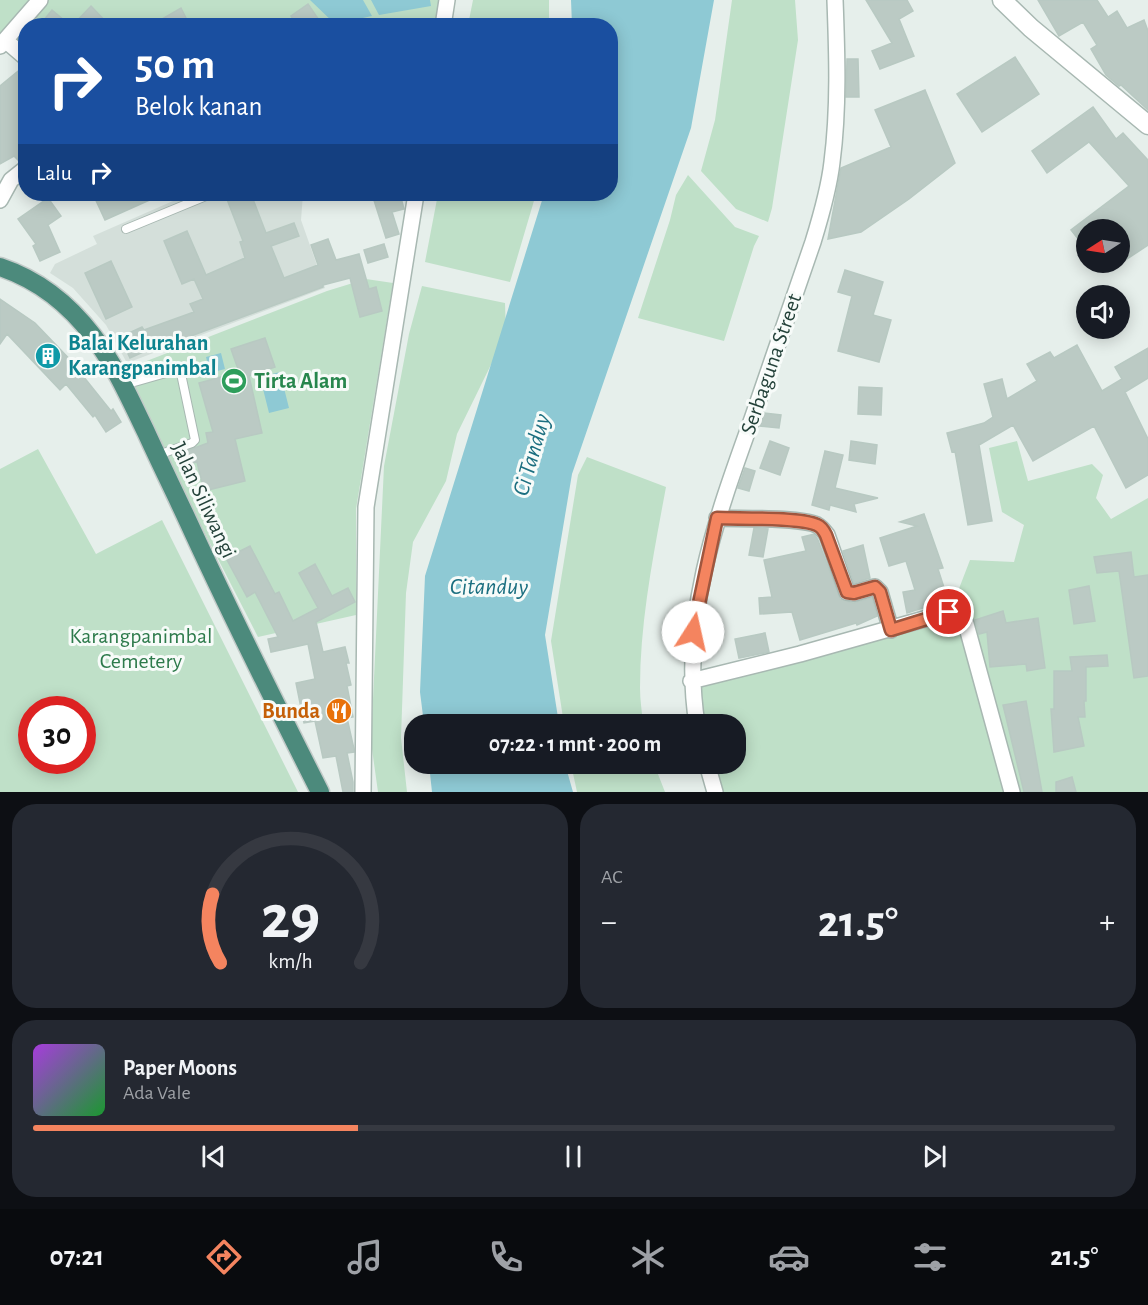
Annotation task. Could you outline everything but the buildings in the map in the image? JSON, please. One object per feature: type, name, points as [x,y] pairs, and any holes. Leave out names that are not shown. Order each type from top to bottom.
[{"type":"highway","name":"Jalan Siliwangi","points":[[0,267],[37,283],[69,308],[94,337],[124,385],[230,614],[320,792]]},
{"type":"street","points":[[25,18],[40,0]]},
{"type":"street","points":[[444,18],[447,0]]},
{"type":"street","name":"Serbaguna Street","points":[[696,714],[691,681],[693,632],[717,518],[825,203],[832,161],[836,88],[835,0]]},
{"type":"street","points":[[1002,0],[1031,28],[1148,125]]},
{"type":"street","points":[[18,26],[3,43],[18,53]]},
{"type":"street","points":[[0,200],[11,180],[18,174]]},
{"type":"street","points":[[363,792],[366,507],[415,201]]},
{"type":"street","points":[[717,518],[794,520],[815,524],[826,535],[847,592],[854,593],[875,587],[880,592],[891,630]]},
{"type":"street","points":[[691,681],[891,630],[949,612],[958,614],[966,624],[1012,792]]},
{"type":"street","points":[[710,774],[715,792]]},
{"type":"lane","points":[[126,229],[194,201]]},
{"type":"lane","points":[[124,385],[180,369],[195,440],[157,455]]},
{"type":"shaded area","points":[[173,201],[302,201],[301,220],[325,288],[127,363],[106,325],[73,288],[50,273],[55,264],[97,244],[93,236]]},
{"type":"green space","points":[[0,0],[440,0],[437,18],[18,18],[18,42],[6,31],[0,37]]},
{"type":"green space","points":[[473,0],[549,0],[549,18],[469,18]]},
{"type":"green space","points":[[732,0],[795,0],[798,40],[768,222],[736,209],[701,171],[715,120]]},
{"type":"green space","points":[[688,175],[735,227],[759,236],[724,341],[638,318],[676,195]]},
{"type":"green space","points":[[437,201],[534,201],[510,282],[425,262]]},
{"type":"green space","points":[[366,279],[393,283],[356,509],[356,615],[258,637],[161,448],[126,369],[327,291]]},
{"type":"green space","points":[[422,286],[505,303],[506,334],[457,434],[446,481],[413,542],[406,593],[401,738],[407,792],[378,792],[371,742],[384,466],[409,334]]},
{"type":"green space","points":[[1017,441],[1028,481],[1092,464],[1103,475],[1096,498],[1111,519],[1148,498],[1148,792],[722,792],[716,774],[746,774],[746,714],[701,714],[699,681],[909,627],[945,625],[970,560],[1014,562],[1024,525],[1002,512],[989,448]]},
{"type":"green space","name":"Karangpanimbal Cemetery","points":[[38,449],[96,554],[162,520],[298,792],[0,792],[0,469]]},
{"type":"green space","points":[[587,457],[666,487],[648,586],[642,637],[640,688],[642,714],[562,714],[551,641],[578,475]]},
{"type":"green space","points":[[573,774],[658,774],[665,792],[577,792]]},
{"type":"water","points":[[310,0],[363,0],[372,16],[363,18],[329,18]]},
{"type":"water","points":[[371,0],[430,0],[431,6],[379,15]]},
{"type":"water","name":"Citanduy","points":[[571,0],[714,0],[691,128],[572,474],[545,635],[557,714],[423,714],[420,692],[425,576],[542,201],[618,201],[618,18],[572,18]]},
{"type":"water","points":[[221,353],[225,369],[210,373],[206,357]]},
{"type":"water","points":[[280,372],[289,408],[269,413],[260,377]]},
{"type":"water","points":[[430,774],[568,774],[573,792],[432,792]]},
{"type":"place","name":"Balai Kelurahan Karangpanimbal","points":[[48,356]]},
{"type":"place","name":"Tirta Alam","points":[[234,381]]},
{"type":"place","name":"Bunda","points":[[339,711]]},
{"type":"route","points":[[693,632],[696,609],[717,518],[794,520],[815,524],[826,535],[847,592],[854,593],[875,587],[880,592],[891,630],[949,612]]},
{"type":"water label","name":"Ci Tanduy","points":[[532,455]]}]
